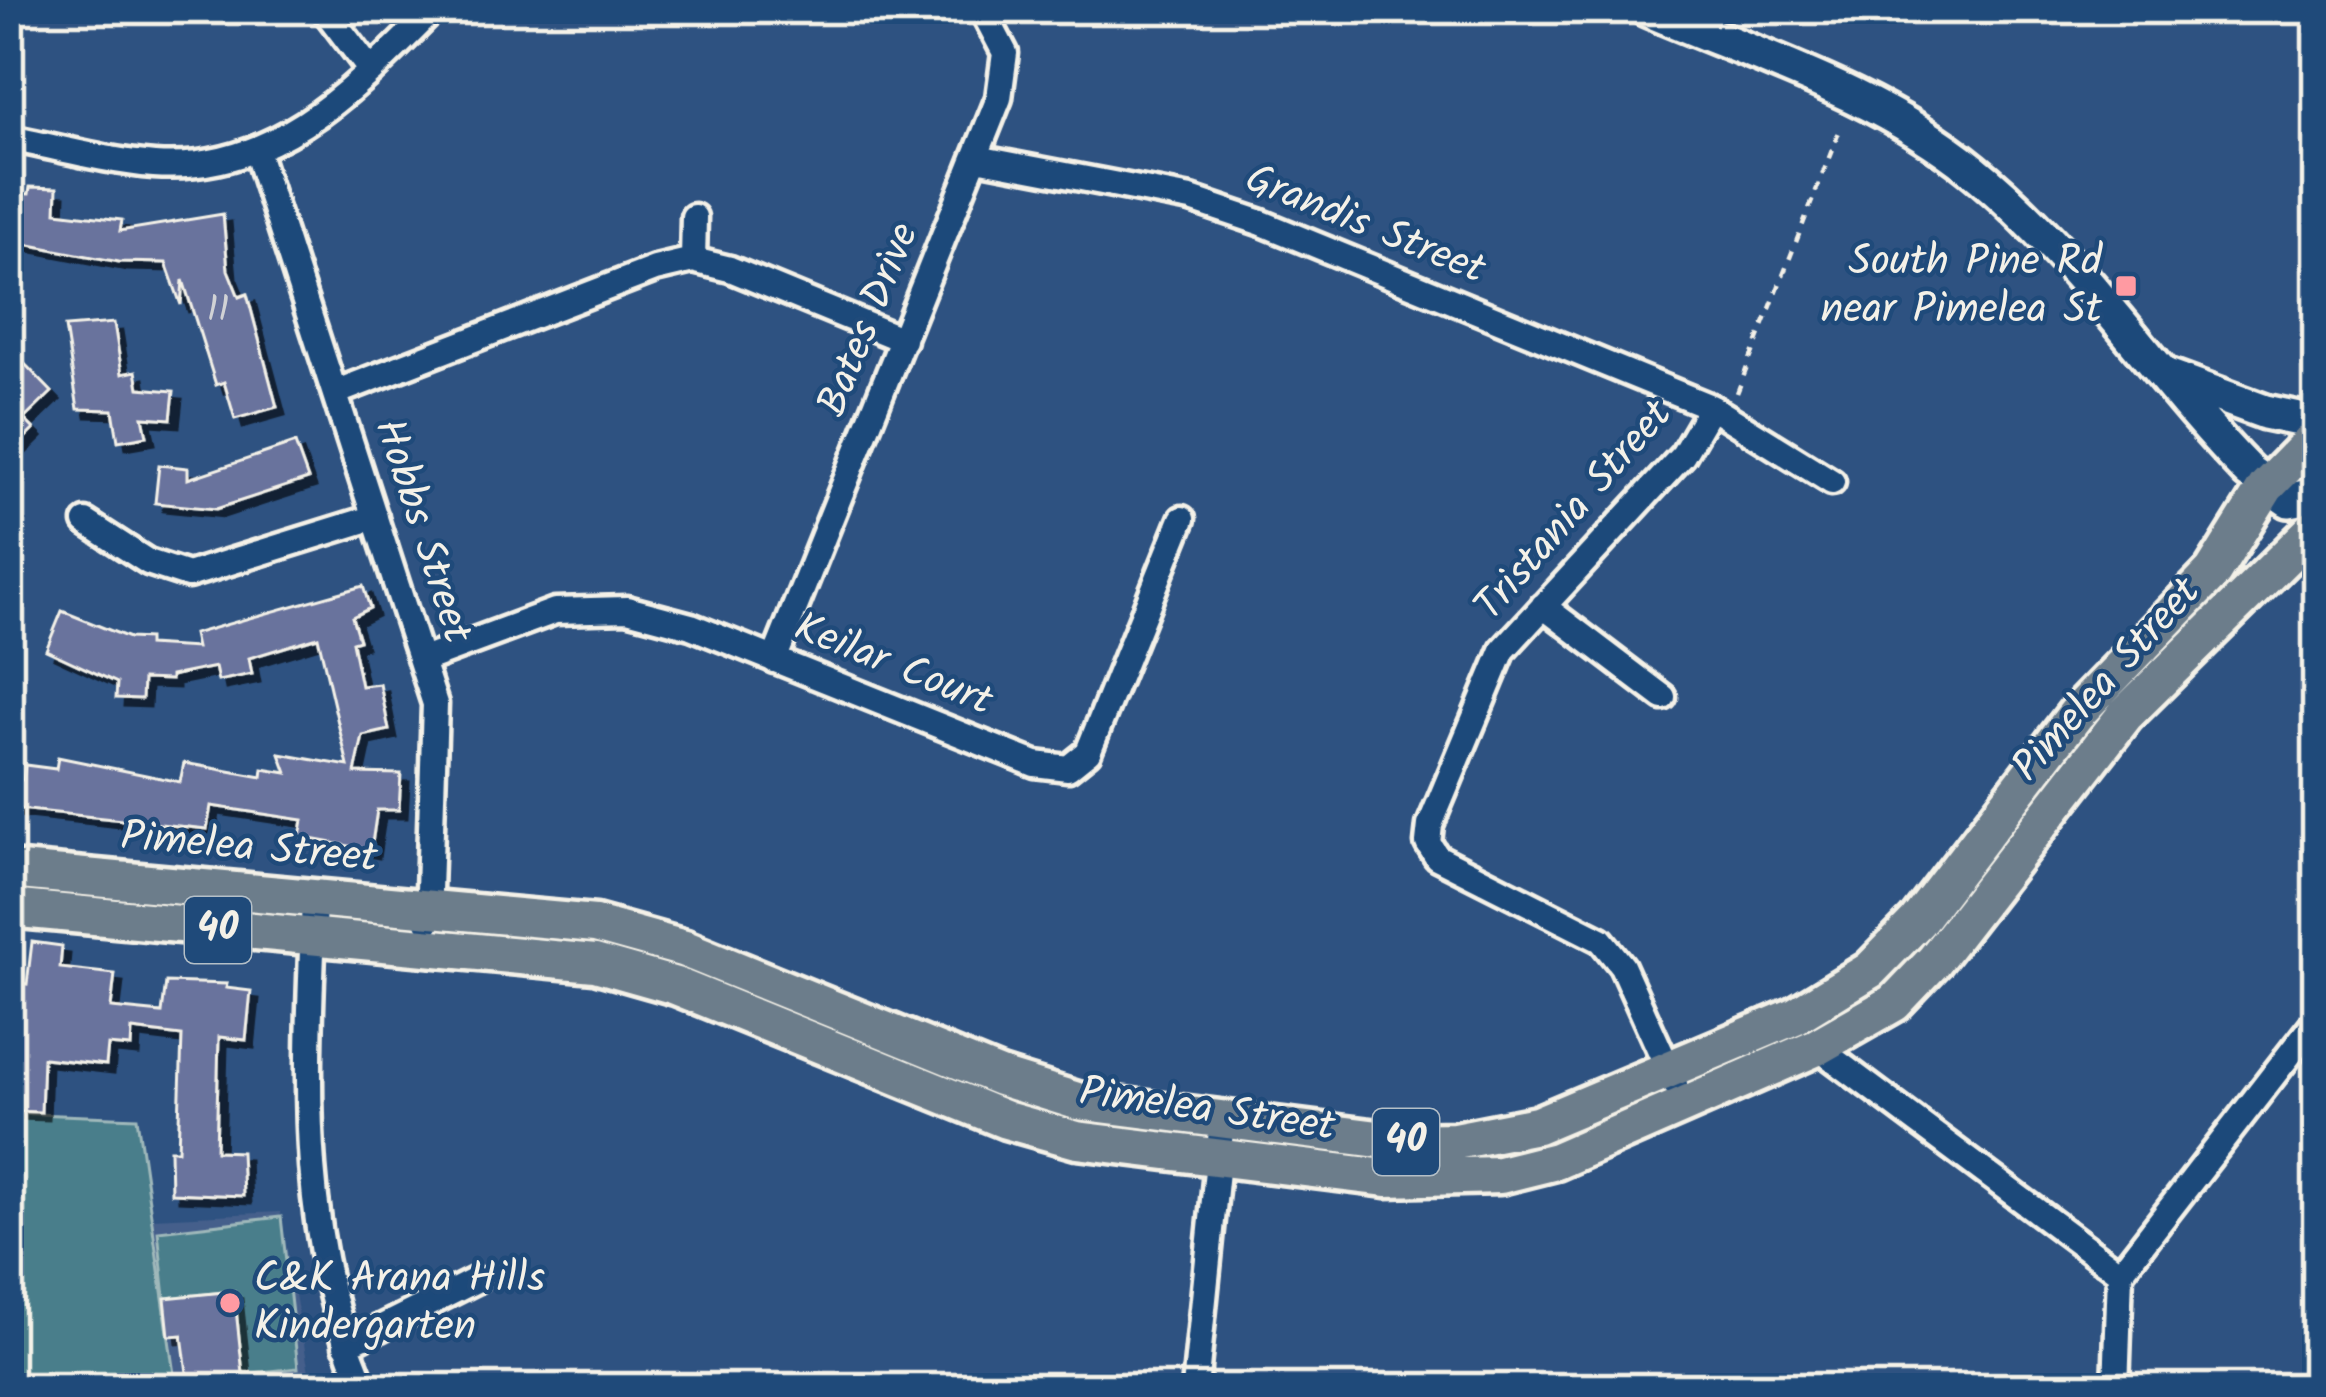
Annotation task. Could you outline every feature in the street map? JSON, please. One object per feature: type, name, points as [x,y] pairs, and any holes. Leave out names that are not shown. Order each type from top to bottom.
[{"type":"main road","name":"40","points":[[2266,487],[2317,435]]},
{"type":"main road","name":"Pimelea Street","points":[[9,908],[313,940],[570,958],[620,968],[1024,1126],[1077,1140],[1418,1181],[1500,1175],[1556,1161],[1821,1004],[1896,946],[2076,713],[2213,572],[2266,487]]},
{"type":"main road","name":"Pimelea Street","points":[[9,870],[577,921],[631,932],[1038,1090],[1107,1107],[1387,1141],[1455,1141],[1537,1125],[1817,1048],[1875,1016],[1914,983],[2125,715],[2317,526]]},
{"type":"street","points":[[324,9],[371,71]]},
{"type":"street","points":[[9,138],[156,165],[218,160],[256,150],[311,122],[434,9]]},
{"type":"street","name":"Bates Drive","points":[[774,660],[976,158],[1006,63],[998,32],[982,9]]},
{"type":"street","points":[[1647,9],[1844,93],[1939,144],[2013,206],[2170,376],[2197,419],[2266,487],[2295,501],[2317,495]]},
{"type":"street","name":"Hobbs Street","points":[[256,150],[423,660],[438,724],[427,949]]},
{"type":"street","name":"Grandis Street","points":[[976,158],[1191,200],[1262,223],[1711,407],[1832,482]]},
{"type":"street","points":[[693,260],[694,218]]},
{"type":"street","points":[[337,392],[656,269],[693,260],[730,268],[903,340]]},
{"type":"street","points":[[2170,376],[2265,412],[2317,423]]},
{"type":"street","name":"Tristania Street","points":[[1676,1088],[1622,966],[1600,940],[1437,856],[1428,843],[1430,825],[1503,650],[1683,455],[1711,407]]},
{"type":"street","points":[[86,522],[148,562],[188,575],[375,518]]},
{"type":"street","name":"Keilar Court","points":[[423,660],[525,620],[597,607],[674,620],[1035,764],[1072,767],[1088,752],[1182,519]]},
{"type":"street","points":[[1543,606],[1664,697]]},
{"type":"street","points":[[314,900],[306,1145],[346,1345],[364,1388]]},
{"type":"street","points":[[2116,1388],[2120,1274],[2317,1019]]},
{"type":"street","points":[[1817,1048],[2120,1274]]},
{"type":"street","points":[[1195,1388],[1222,1121]]},
{"type":"street","points":[[346,1345],[476,1280]]},
{"type":"path","points":[[1711,407],[1737,393],[1841,127]]},
{"type":"shaded area","name":"C&K Arana Hills Kindergarten","points":[[280,1212],[312,1388],[176,1388],[152,1218]]},
{"type":"green space","points":[[9,1113],[137,1118],[176,1388],[9,1388]]},
{"type":"green space","points":[[281,1217],[298,1368],[243,1374],[234,1291],[165,1298],[158,1231]]},
{"type":"building","points":[[30,187],[57,188],[56,212],[122,220],[120,231],[223,214],[228,270],[239,297],[247,294],[277,407],[235,419],[224,382],[216,385],[183,280],[181,305],[166,263],[119,262],[9,241],[9,193],[29,194]]},
{"type":"building","points":[[114,323],[122,374],[136,371],[139,388],[174,391],[171,419],[143,417],[147,436],[118,441],[113,410],[78,409],[65,327]]},
{"type":"building","points":[[20,359],[52,392],[24,419],[34,429],[9,454],[9,370]]},
{"type":"building","points":[[295,443],[308,479],[216,509],[155,503],[159,465],[188,468],[188,479]]},
{"type":"building","points":[[363,586],[370,608],[352,617],[359,640],[352,642],[361,686],[380,684],[389,730],[363,736],[355,773],[401,774],[399,810],[377,810],[371,850],[300,837],[303,820],[211,806],[207,829],[9,808],[9,777],[23,780],[25,765],[56,769],[58,757],[180,782],[184,763],[262,777],[263,769],[287,773],[280,754],[348,766],[318,637],[249,658],[252,674],[218,681],[215,667],[171,676],[171,680],[143,679],[142,699],[116,698],[117,683],[46,650],[62,611],[129,638],[148,639],[148,645],[196,648],[193,634]]},
{"type":"building","points":[[32,942],[62,946],[60,968],[115,974],[111,1008],[162,1013],[166,982],[227,984],[226,988],[251,991],[246,1040],[219,1037],[216,1151],[241,1152],[243,1196],[171,1193],[170,1150],[178,1150],[182,1036],[132,1030],[131,1047],[108,1045],[106,1065],[43,1058],[41,1112],[9,1111],[9,982],[27,984]]},
{"type":"building","points":[[234,1291],[243,1374],[188,1380],[182,1335],[169,1336],[165,1298]]},
{"type":"place","name":"South Pine Rd near Pimelea St","points":[[2126,286]]},
{"type":"place","name":"C&K Arana Hills Kindergarten","points":[[230,1303]]}]
